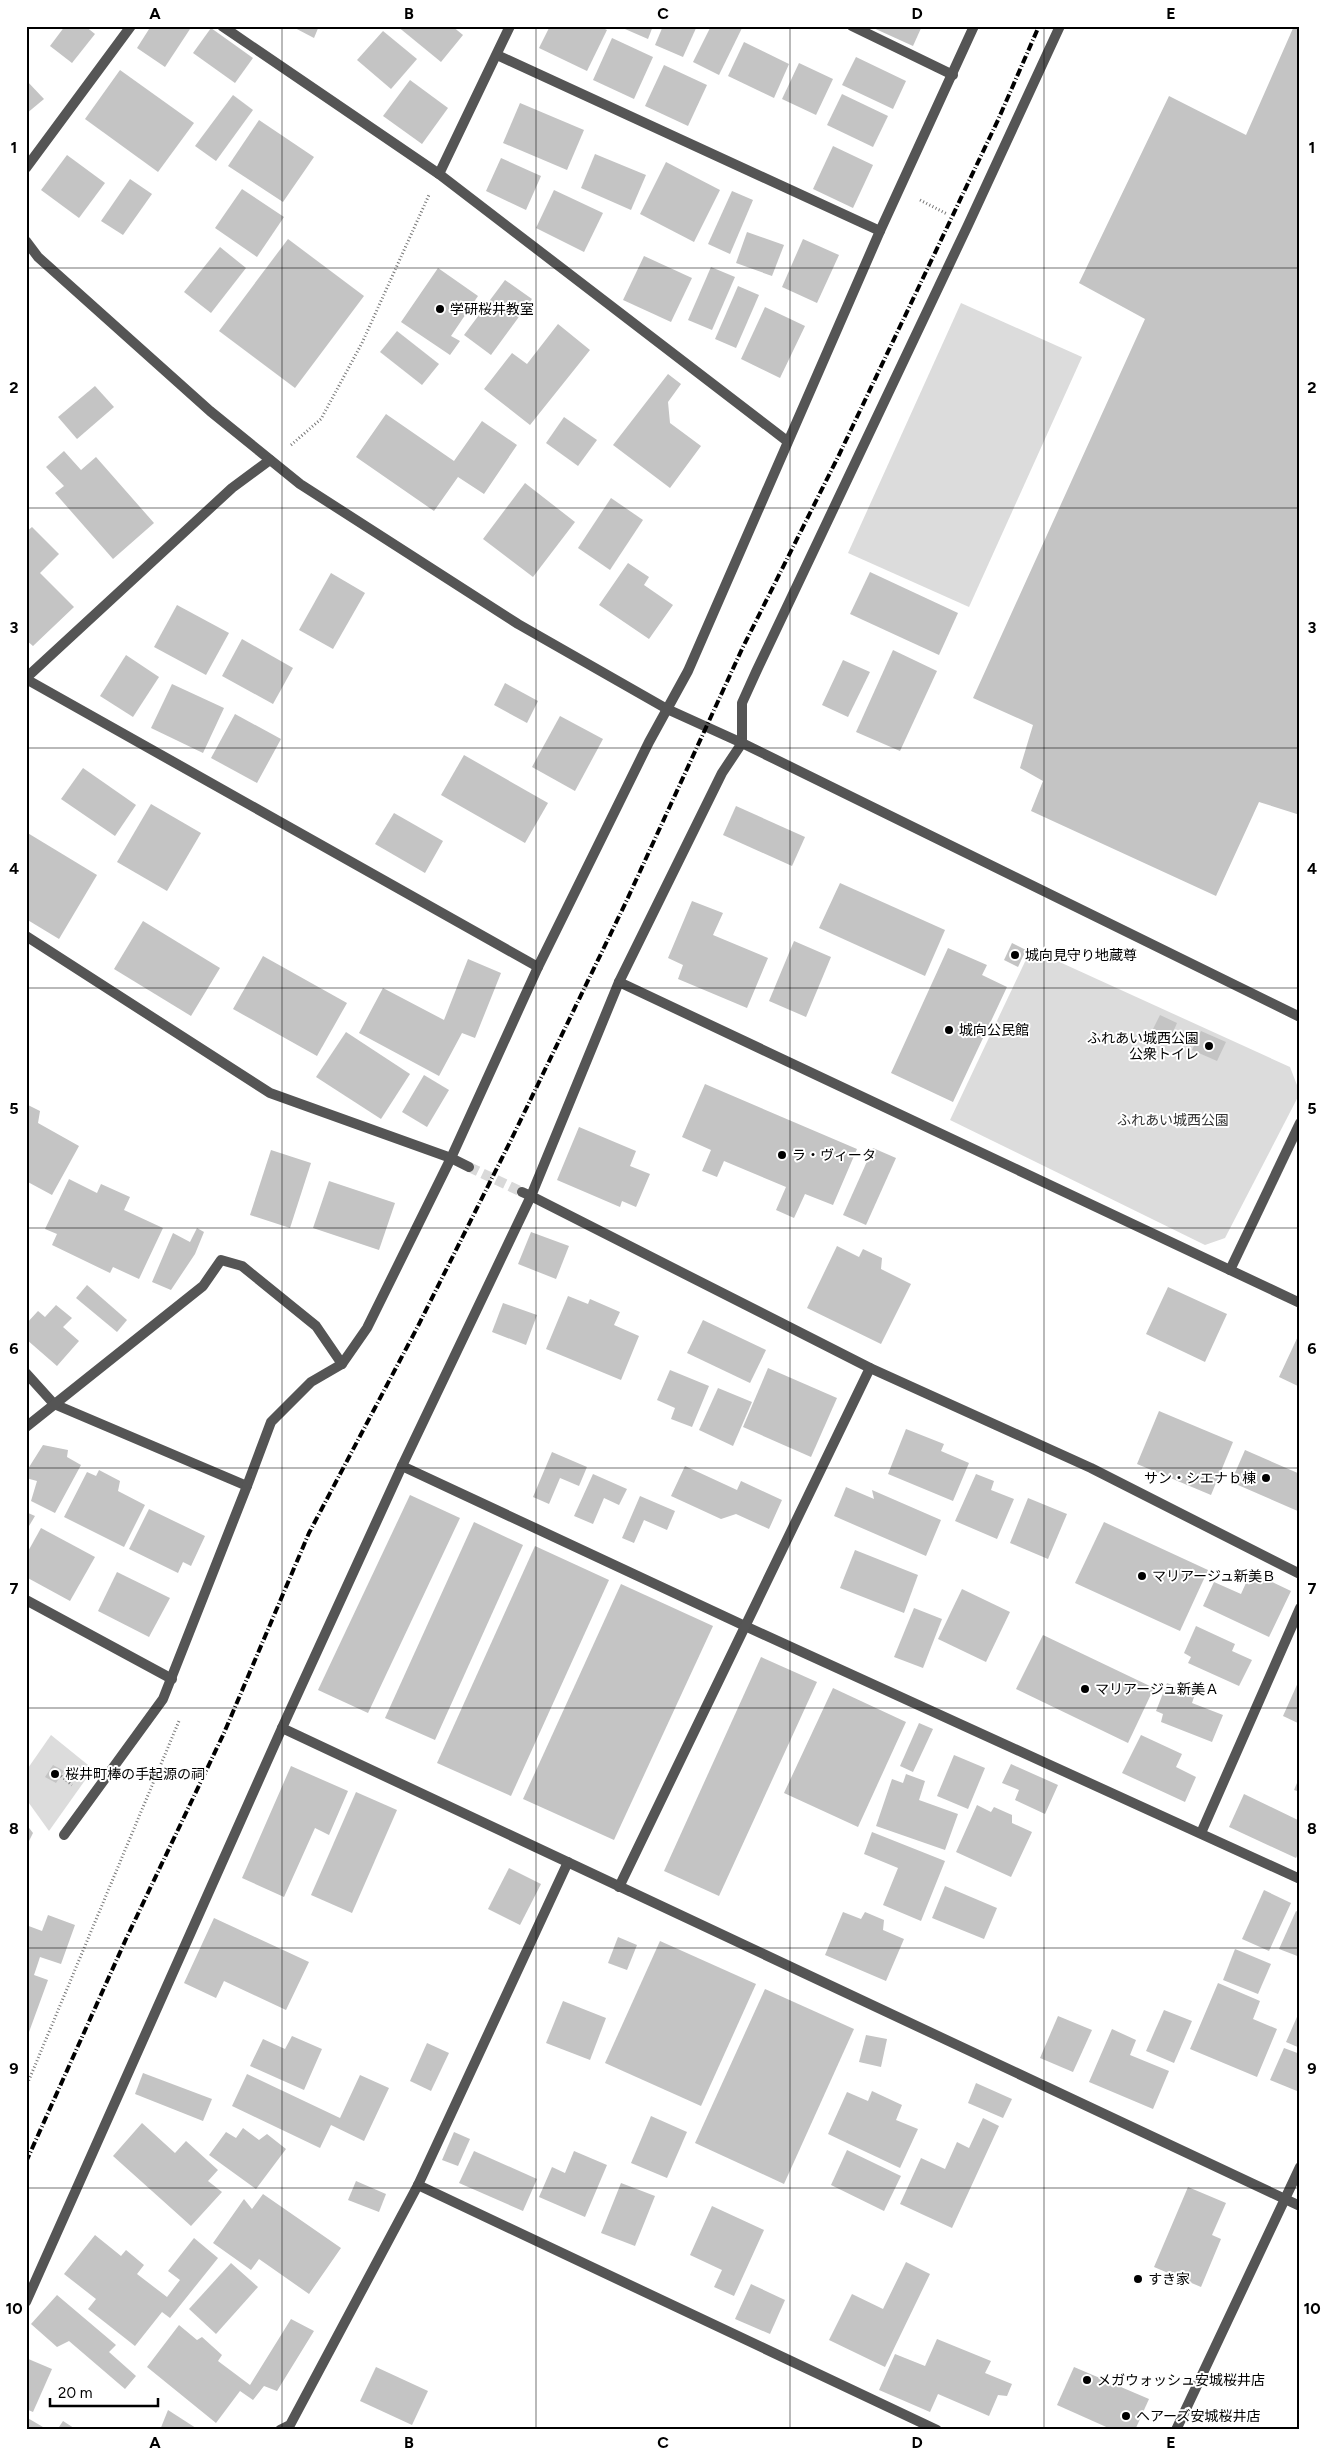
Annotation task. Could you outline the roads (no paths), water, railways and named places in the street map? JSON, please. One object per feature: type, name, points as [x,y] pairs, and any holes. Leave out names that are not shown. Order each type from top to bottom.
[{"type":"street","points":[[26,168],[131,26]]},
{"type":"street","points":[[222,26],[439,174],[787,441]]},
{"type":"street","points":[[439,174],[510,26]]},
{"type":"street","points":[[852,26],[953,75]]},
{"type":"street","points":[[64,1835],[163,1699],[247,1486],[270,1422],[311,1382],[342,1364],[367,1328],[451,1158],[538,967],[667,708],[688,671],[880,231],[974,26]]},
{"type":"street","points":[[26,2302],[282,1728],[527,1194],[619,982],[722,773],[742,743],[742,703],[749,687],[1060,26]]},
{"type":"street","points":[[497,55],[880,231]]},
{"type":"street","points":[[26,241],[45,263],[210,411],[300,484],[518,624],[667,708],[1300,1017]]},
{"type":"street","points":[[270,460],[232,488],[26,678],[538,967]]},
{"type":"street","points":[[26,936],[270,1093],[451,1158],[469,1167]]},
{"type":"street","points":[[619,982],[1300,1303]]},
{"type":"street","points":[[1230,1270],[1300,1123]]},
{"type":"street","points":[[527,1194],[870,1368],[1091,1468],[1300,1574]]},
{"type":"street","points":[[26,1427],[202,1286],[221,1260],[242,1266],[316,1326],[342,1364]]},
{"type":"street","points":[[619,1887],[870,1368]]},
{"type":"street","points":[[26,1373],[54,1404],[247,1486]]},
{"type":"street","points":[[402,1466],[745,1626],[1300,1879]]},
{"type":"street","points":[[26,1600],[172,1679]]},
{"type":"street","points":[[1201,1833],[1300,1608]]},
{"type":"street","points":[[282,1728],[1300,2206]]},
{"type":"street","points":[[280,2430],[290,2425],[418,2185],[568,1862]]},
{"type":"street","points":[[1176,2430],[1300,2167]]},
{"type":"street","points":[[418,2185],[937,2430]]},
{"type":"tunnel","points":[[469,1167],[522,1192]]},
{"type":"railway","points":[[26,2162],[126,1939],[224,1733],[309,1533],[417,1328],[511,1140],[626,902],[742,649],[839,455],[998,120],[1039,26]]},
{"type":"place","name":"学研桜井教室","points":[[440,309]]},
{"type":"place","name":"城向見守り地蔵尊","points":[[1015,955]]},
{"type":"place","name":"城向公民館","points":[[949,1030]]},
{"type":"place","name":"ふれあい城西公園 公衆トイレ","points":[[1209,1046]]},
{"type":"place","name":"ラ・ヴィータ","points":[[782,1155]]},
{"type":"place","name":"サン・シエナｂ棟","points":[[1266,1478]]},
{"type":"place","name":"マリアージュ新美Ｂ","points":[[1142,1576]]},
{"type":"place","name":"マリアージュ新美Ａ","points":[[1085,1689]]},
{"type":"place","name":"桜井町棒の手起源の祠","points":[[55,1774]]},
{"type":"place","name":"すき家","points":[[1138,2279]]},
{"type":"place","name":"メガウォッシュ安城桜井店","points":[[1087,2380]]},
{"type":"place","name":"ヘアーズ安城桜井店","points":[[1126,2416]]},
{"type":"park label","name":"ふれあい城西公園","points":[[1173,1120]]}]
